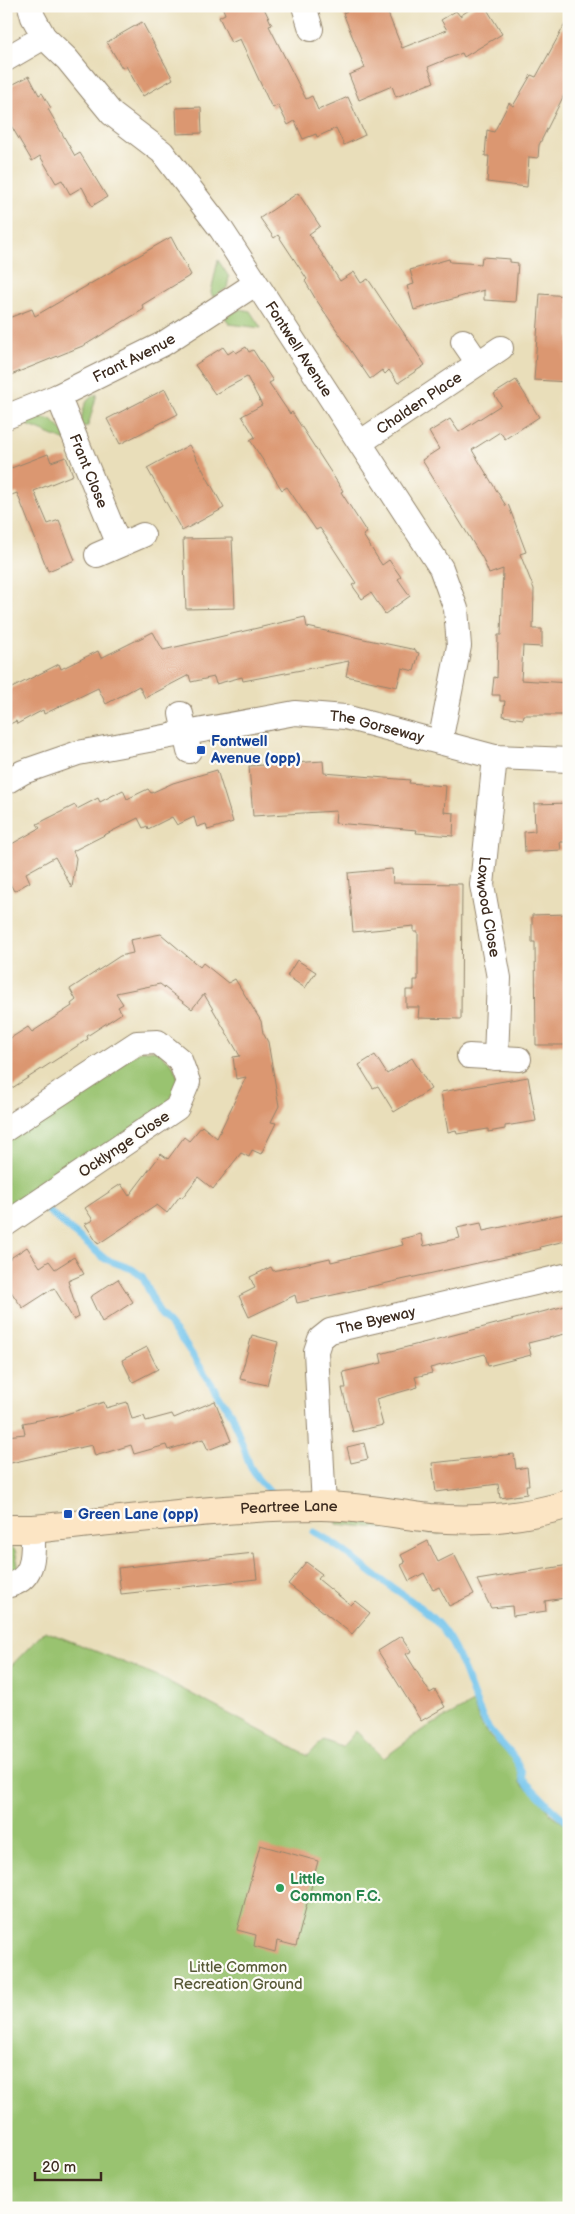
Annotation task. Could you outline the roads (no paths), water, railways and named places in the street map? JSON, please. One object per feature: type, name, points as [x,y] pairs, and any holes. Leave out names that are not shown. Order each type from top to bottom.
[{"type":"street","name":"Fontwell Avenue","points":[[30,6],[33,17],[44,37],[67,59],[112,114],[162,152],[220,230],[361,442],[441,568],[456,609],[460,646],[440,742]]},
{"type":"street","points":[[304,6],[311,29]]},
{"type":"street","points":[[6,59],[44,37]]},
{"type":"street","name":"Frant Avenue","points":[[6,417],[58,396],[163,344],[255,284]]},
{"type":"street","name":"Chalden Place","points":[[463,341],[478,363]]},
{"type":"street","name":"Chalden Place","points":[[361,442],[501,348]]},
{"type":"street","name":"Frant Close","points":[[58,396],[119,545]]},
{"type":"street","points":[[97,555],[143,535]]},
{"type":"street","name":"The Gorseway","points":[[6,782],[24,772],[78,753],[295,713],[345,717],[495,757],[569,760]]},
{"type":"street","name":"Loxwood Close","points":[[469,1056],[507,1058],[499,978],[482,885],[495,757]]},
{"type":"street","name":"Ocklynge Close","points":[[6,1129],[137,1043],[158,1042],[180,1060],[188,1082],[177,1108],[6,1224]]},
{"type":"street","name":"The Byeway","points":[[324,1506],[316,1351],[320,1339],[330,1331],[569,1275]]},
{"type":"street","name":"Peartree Lane","points":[[6,1529],[33,1529],[263,1507],[324,1506],[431,1518],[481,1520],[533,1515],[569,1504]]},
{"type":"street","points":[[6,1586],[16,1584],[29,1573],[34,1558],[33,1529]]},
{"type":"waterway","points":[[46,1209],[105,1259],[132,1269],[142,1276],[159,1312],[185,1344],[232,1415],[250,1466],[258,1479],[270,1492]]},
{"type":"waterway","points":[[314,1532],[337,1546],[414,1602],[441,1627],[454,1647],[486,1724],[514,1757],[523,1780],[569,1823]]},
{"type":"place","name":"Fontwell Avenue (opp)","points":[[201,750]]},
{"type":"place","name":"Green Lane (opp)","points":[[68,1514]]},
{"type":"place","name":"Little Common F.C.","points":[[280,1888]]},
{"type":"park label","name":"Little Common Recreation Ground","points":[[238,1976]]}]
